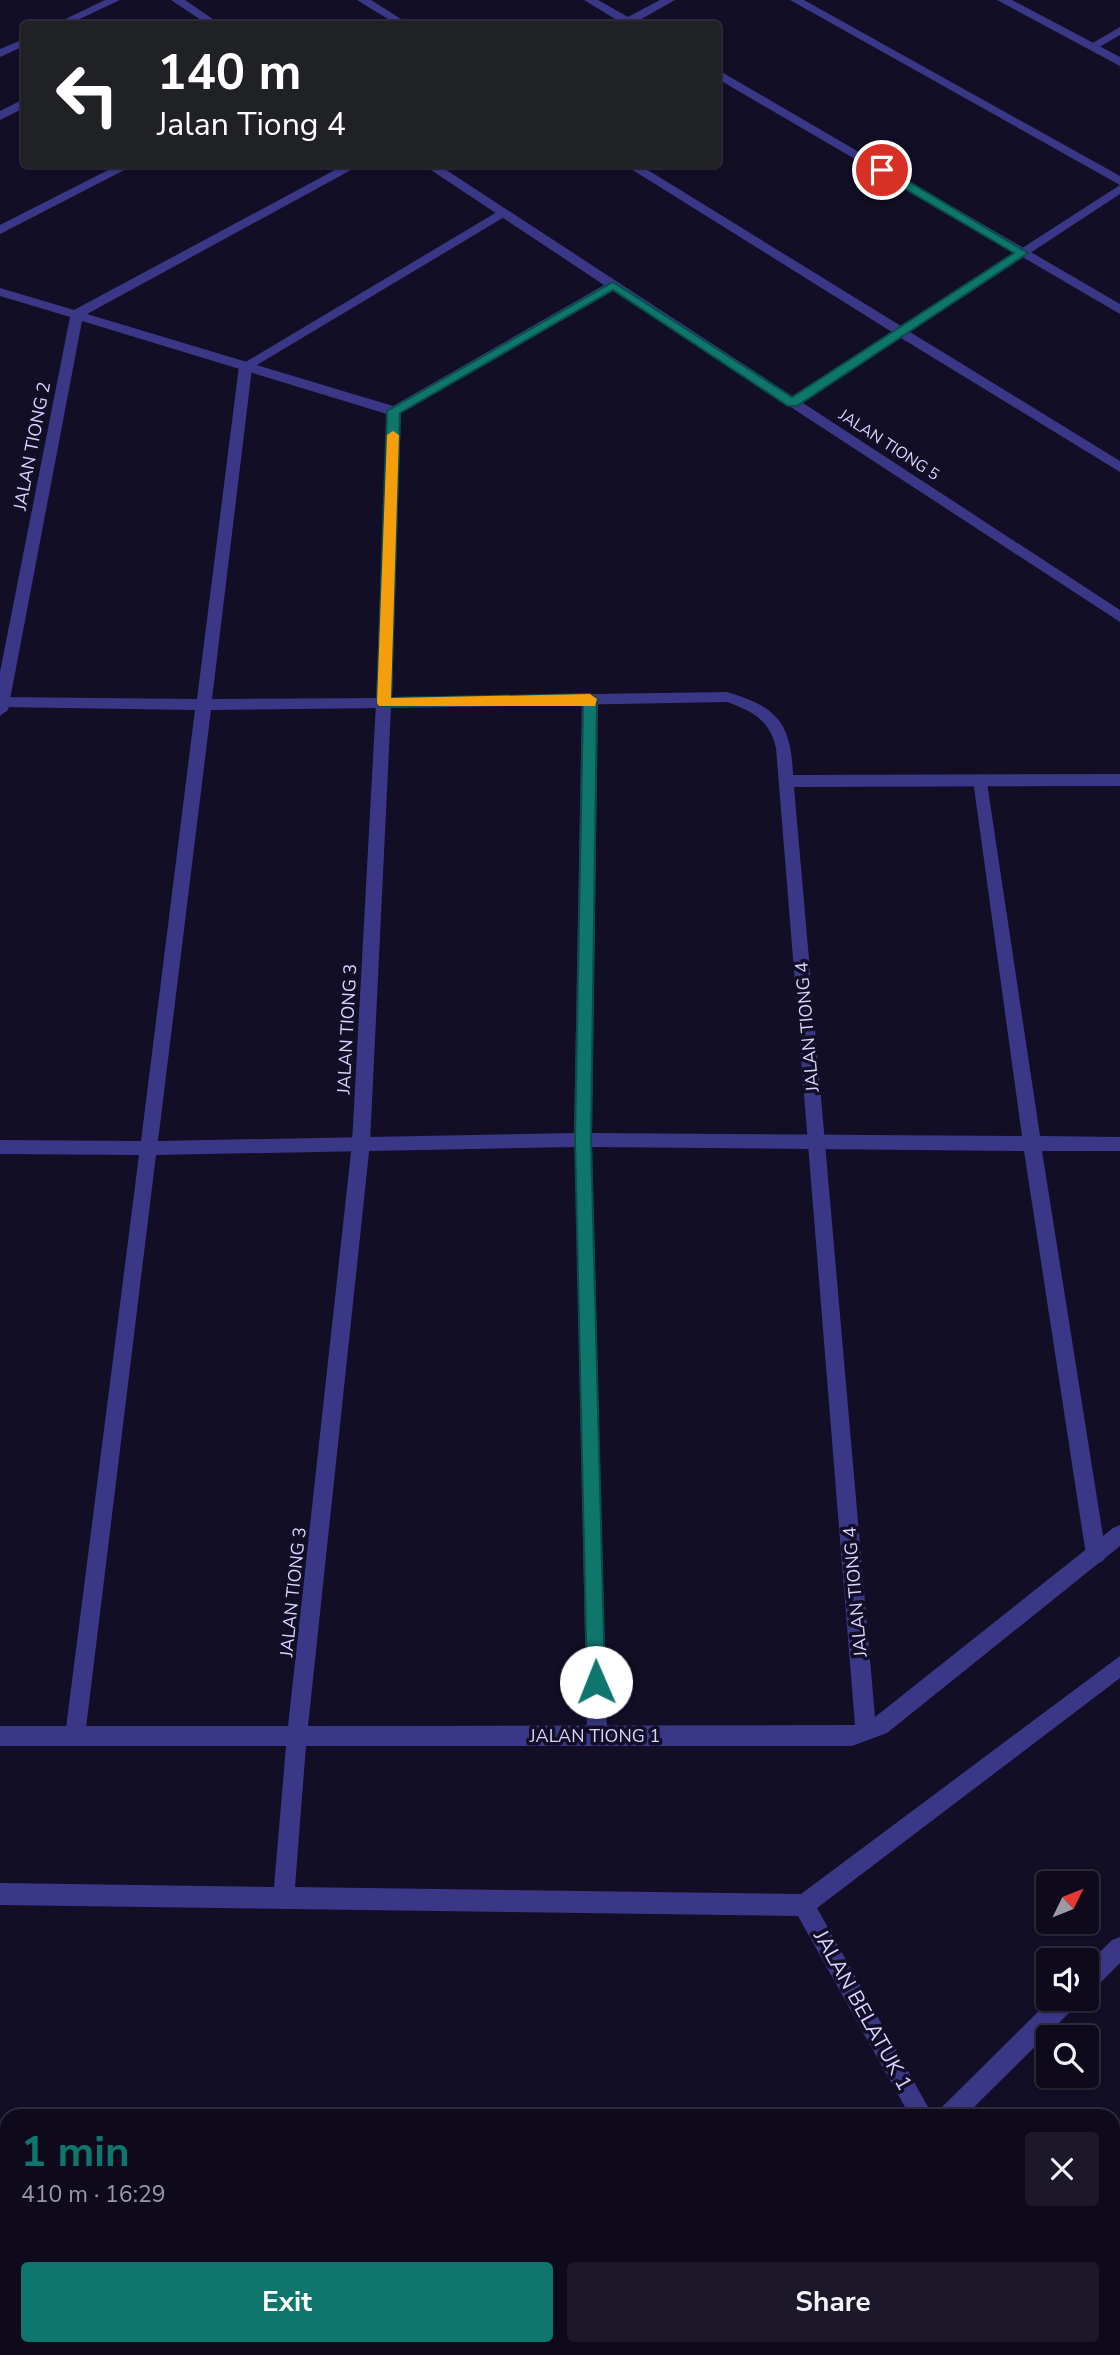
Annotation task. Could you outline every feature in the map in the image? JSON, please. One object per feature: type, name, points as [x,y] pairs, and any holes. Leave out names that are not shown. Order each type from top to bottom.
[{"type":"street","points":[[68,21],[114,0]]},
{"type":"street","points":[[177,0],[209,21]]},
{"type":"street","points":[[363,0],[398,21]]},
{"type":"street","points":[[590,0],[623,21]]},
{"type":"street","points":[[633,21],[669,0]]},
{"type":"street","points":[[796,0],[1120,181]]},
{"type":"street","points":[[1003,0],[1120,62]]},
{"type":"street","points":[[1092,47],[1120,30]]},
{"type":"street","points":[[0,53],[21,43]]},
{"type":"street","points":[[721,76],[1120,310]]},
{"type":"street","points":[[0,116],[21,106]]},
{"type":"street","points":[[0,230],[122,168]]},
{"type":"street","points":[[77,314],[349,168]]},
{"type":"street","name":"JALAN TIONG 5","points":[[434,168],[1120,617]]},
{"type":"street","points":[[635,168],[1120,467]]},
{"type":"street","points":[[792,403],[1120,189]]},
{"type":"street","points":[[246,366],[502,213]]},
{"type":"street","points":[[0,292],[394,411],[613,285]]},
{"type":"street","name":"JALAN TIONG 2","points":[[1,704],[77,314]]},
{"type":"street","points":[[75,1736],[246,366]]},
{"type":"street","name":"JALAN TIONG 3","points":[[284,1898],[296,1734],[361,1143],[384,703],[394,411]]},
{"type":"street","name":"JALAN TIONG 4","points":[[1,704],[204,705],[727,697],[752,704],[769,715],[781,730],[785,746],[866,1732]]},
{"type":"street","points":[[590,699],[583,1140],[597,1736]]},
{"type":"street","points":[[981,780],[1032,1144],[1096,1555]]},
{"type":"street","points":[[786,781],[1120,780]]},
{"type":"street","points":[[0,1147],[148,1148],[583,1140],[1120,1144]]},
{"type":"street","name":"JALAN TIONG 1","points":[[0,1736],[296,1734],[836,1737],[866,1732],[892,1717],[1120,1534]]},
{"type":"street","points":[[0,1894],[804,1905],[1120,1666]]},
{"type":"street","name":"JALAN BELATUK 1","points":[[804,1905],[918,2109]]},
{"type":"street","points":[[1099,1968],[1120,1948]]},
{"type":"street","points":[[956,2109],[1055,2011]]},
{"type":"slow traffic","points":[[393,435],[384,703],[590,699],[590,702]]},
{"type":"route","points":[[596,1682],[583,1140],[590,699],[384,703],[394,411],[613,285],[792,403],[1022,253],[882,170]]}]
